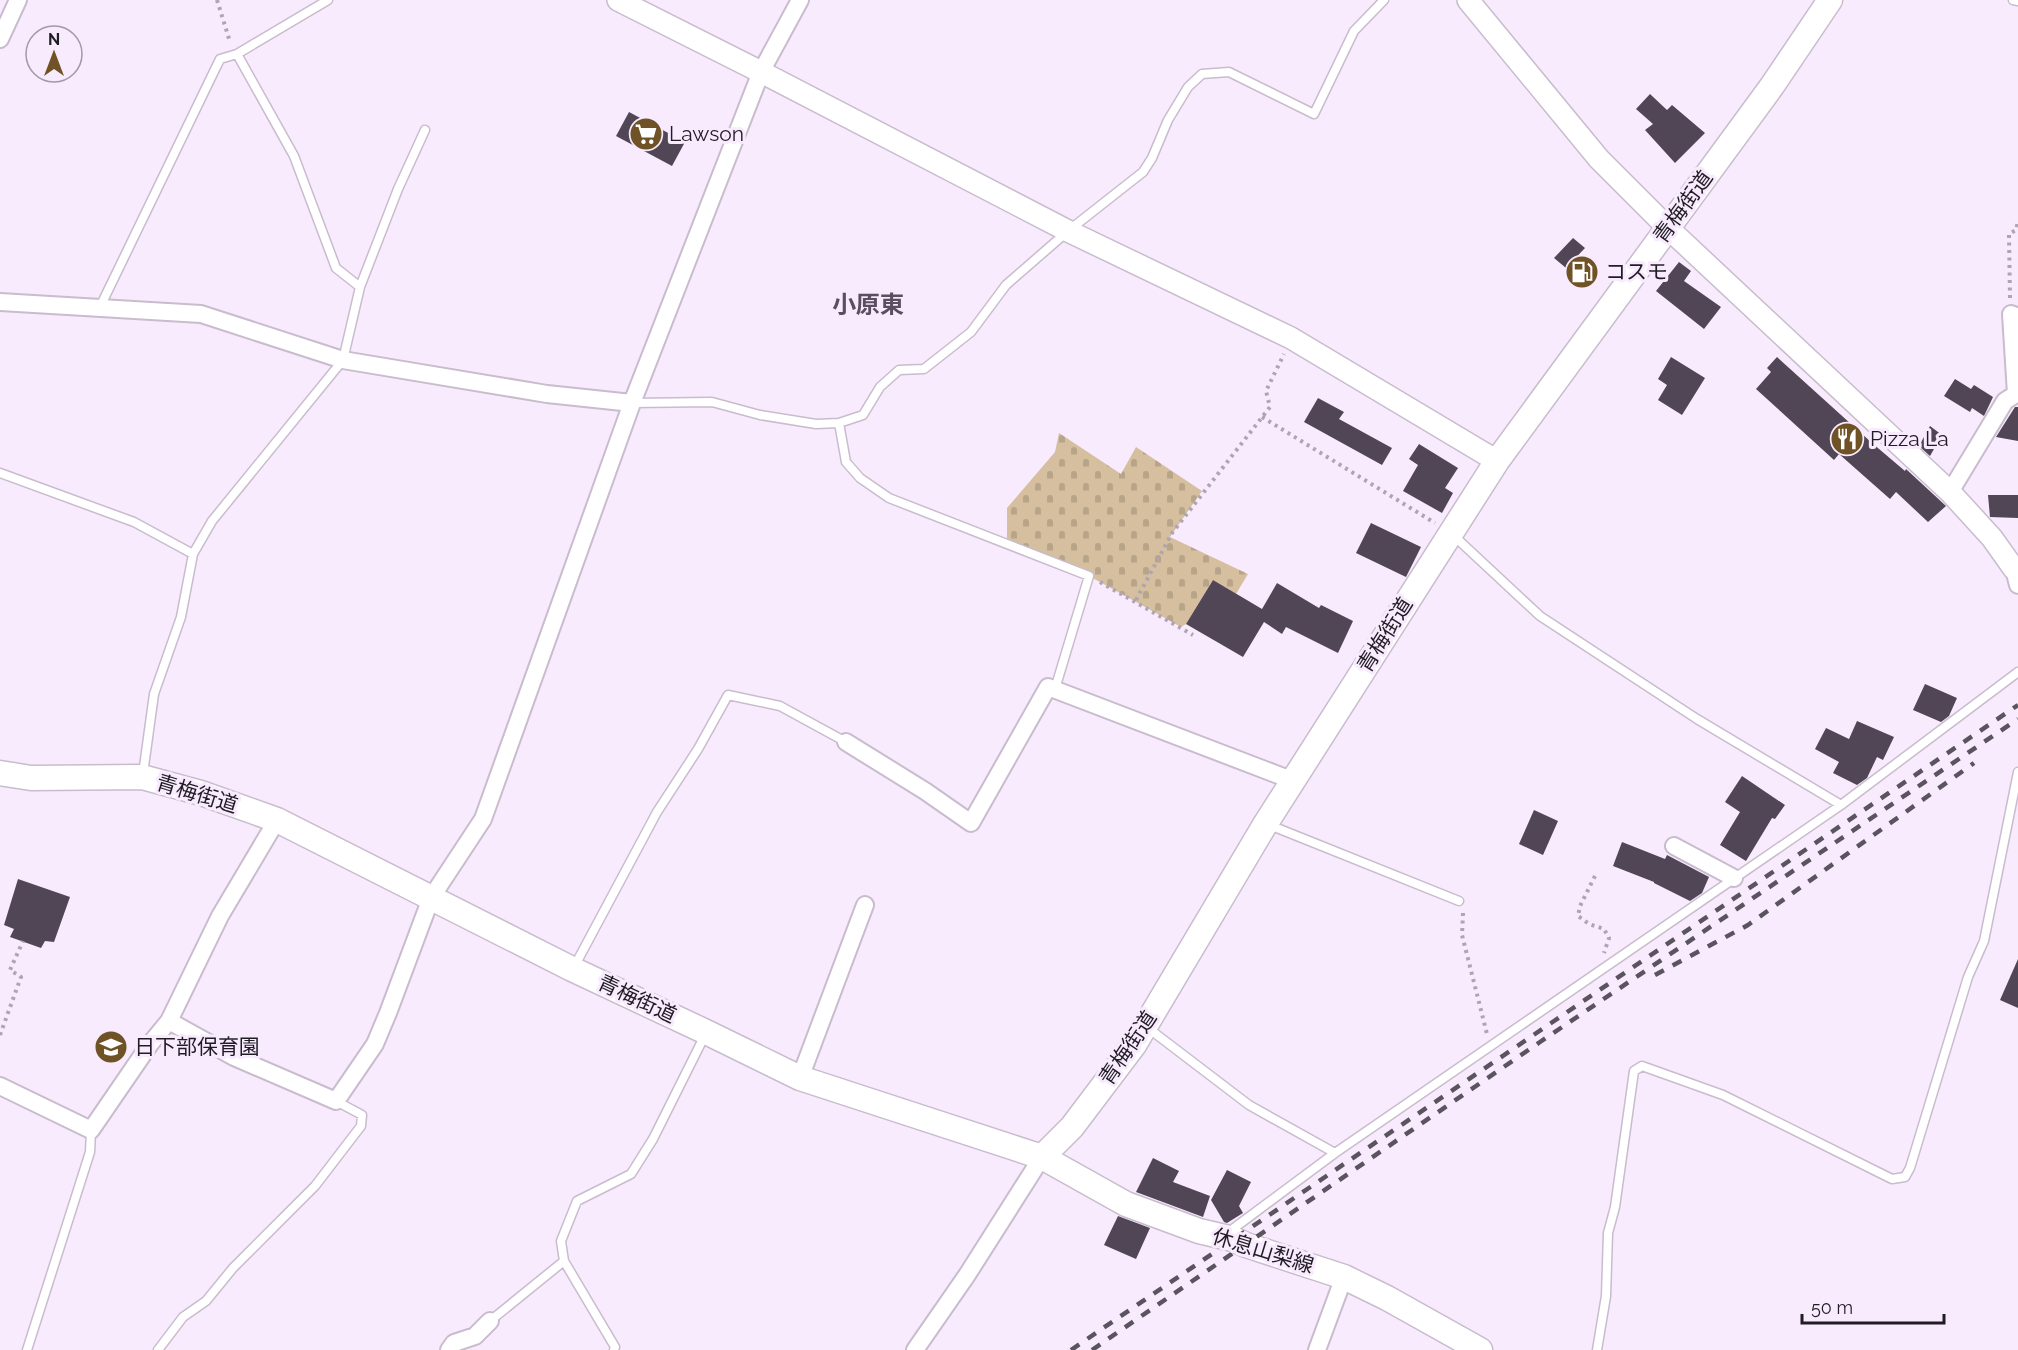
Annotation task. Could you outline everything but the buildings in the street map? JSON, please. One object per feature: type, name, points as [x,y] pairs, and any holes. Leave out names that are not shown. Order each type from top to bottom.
[{"type":"main road","name":"青梅街道","points":[[0,773],[31,778],[142,777],[201,793],[277,820],[572,969],[801,1078],[1042,1157],[1071,1127],[1134,1045],[1266,823],[1497,461],[1772,86],[1830,0]]},
{"type":"main road","name":"休息山梨線","points":[[1042,1157],[1126,1204],[1199,1231],[1222,1236],[1344,1277],[1387,1298],[1480,1350]]},
{"type":"street","points":[[0,39],[18,0]]},
{"type":"street","points":[[618,0],[1068,231],[1291,338],[1497,461]]},
{"type":"street","points":[[169,1021],[234,1057],[336,1101],[375,1044],[430,898],[483,819],[632,403],[761,72],[800,0]]},
{"type":"street","points":[[1468,0],[1599,159],[1668,228],[1950,492],[1992,538],[2017,574]]},
{"type":"street","points":[[0,302],[201,314],[343,360],[547,394],[632,403]]},
{"type":"street","points":[[1950,492],[2004,401],[2016,394],[2014,316]]},
{"type":"street","points":[[846,742],[925,791],[971,823],[1048,687],[1294,781]]},
{"type":"street","points":[[0,1086],[91,1130],[150,1044],[169,1021],[220,916],[277,820]]},
{"type":"street","points":[[1674,846],[1734,878]]},
{"type":"street","points":[[801,1078],[865,905]]},
{"type":"street","points":[[915,1350],[967,1275],[1042,1157]]},
{"type":"street","points":[[1317,1350],[1344,1277]]},
{"type":"street","points":[[449,1350],[454,1343],[475,1336],[490,1322]]},
{"type":"lane","points":[[100,307],[220,59],[237,54],[328,0]]},
{"type":"lane","points":[[632,403],[712,402],[760,415],[816,424],[839,423],[863,415],[880,387],[899,370],[924,369],[971,332],[1006,285],[1068,231],[1143,172],[1152,158],[1168,120],[1188,87],[1202,75],[1229,72],[1314,114],[1354,31],[1384,0]]},
{"type":"lane","points":[[2013,0],[2018,1]]},
{"type":"lane","points":[[237,54],[294,156],[336,268],[360,287]]},
{"type":"lane","points":[[142,777],[154,694],[181,617],[193,554],[212,521],[343,360],[360,287],[398,189],[425,130]]},
{"type":"lane","points":[[839,423],[846,462],[860,478],[889,498],[1089,576],[1055,689]]},
{"type":"lane","points":[[0,473],[134,522],[193,554]]},
{"type":"lane","points":[[1450,532],[1540,616],[1698,719],[1841,805]]},
{"type":"lane","points":[[1222,1236],[1335,1153],[1841,805],[2018,672]]},
{"type":"lane","points":[[572,969],[657,812],[698,749],[728,695],[780,706],[846,742]]},
{"type":"lane","points":[[1597,1350],[1606,1296],[1608,1233],[1615,1207],[1634,1071],[1642,1066],[1723,1095],[1892,1179],[1905,1177],[1910,1168],[1968,977],[1984,941],[2018,772]]},
{"type":"lane","points":[[1266,823],[1459,901]]},
{"type":"lane","points":[[1145,1025],[1249,1106],[1335,1153]]},
{"type":"lane","points":[[614,1350],[615,1347],[564,1261],[561,1241],[577,1201],[631,1174],[652,1139],[706,1032]]},
{"type":"lane","points":[[158,1350],[183,1317],[206,1301],[233,1268],[315,1185],[361,1126],[362,1115],[336,1101]]},
{"type":"lane","points":[[27,1350],[90,1152],[91,1130]]},
{"type":"lane","points":[[490,1322],[564,1261]]},
{"type":"path","points":[[217,0],[231,46],[237,54]]},
{"type":"path","points":[[2014,316],[2009,234],[2016,230],[2018,221]]},
{"type":"path","points":[[1136,600],[1172,533],[1270,407],[1266,391],[1291,338]]},
{"type":"path","points":[[1262,417],[1450,532]]},
{"type":"path","points":[[1089,576],[1136,600],[1193,635]]},
{"type":"path","points":[[1595,876],[1580,906],[1578,916],[1589,924],[1605,929],[1609,938],[1599,971]]},
{"type":"path","points":[[1459,901],[1463,909],[1462,935],[1490,1046]]},
{"type":"path","points":[[0,1035],[21,977],[10,970],[23,941]]},
{"type":"green space","points":[[1059,433],[1121,474],[1136,447],[1202,491],[1170,537],[1248,574],[1236,594],[1213,580],[1186,624],[1181,627],[1089,576],[1007,544],[1007,508],[1055,452]]},
{"type":"railway","points":[[1071,1350],[2018,705]]},
{"type":"railway","points":[[1092,1350],[1540,1042],[2018,719]]},
{"type":"railway","points":[[1655,975],[1748,925],[1974,763]]},
{"type":"place","name":"Lawson","points":[[646,134]]},
{"type":"place","name":"コスモ","points":[[1582,272]]},
{"type":"place","name":"Pizza La","points":[[1847,439]]},
{"type":"place","name":"日下部保育園","points":[[111,1047]]},
{"type":"district","name":"小原東","points":[[868,305]]}]
